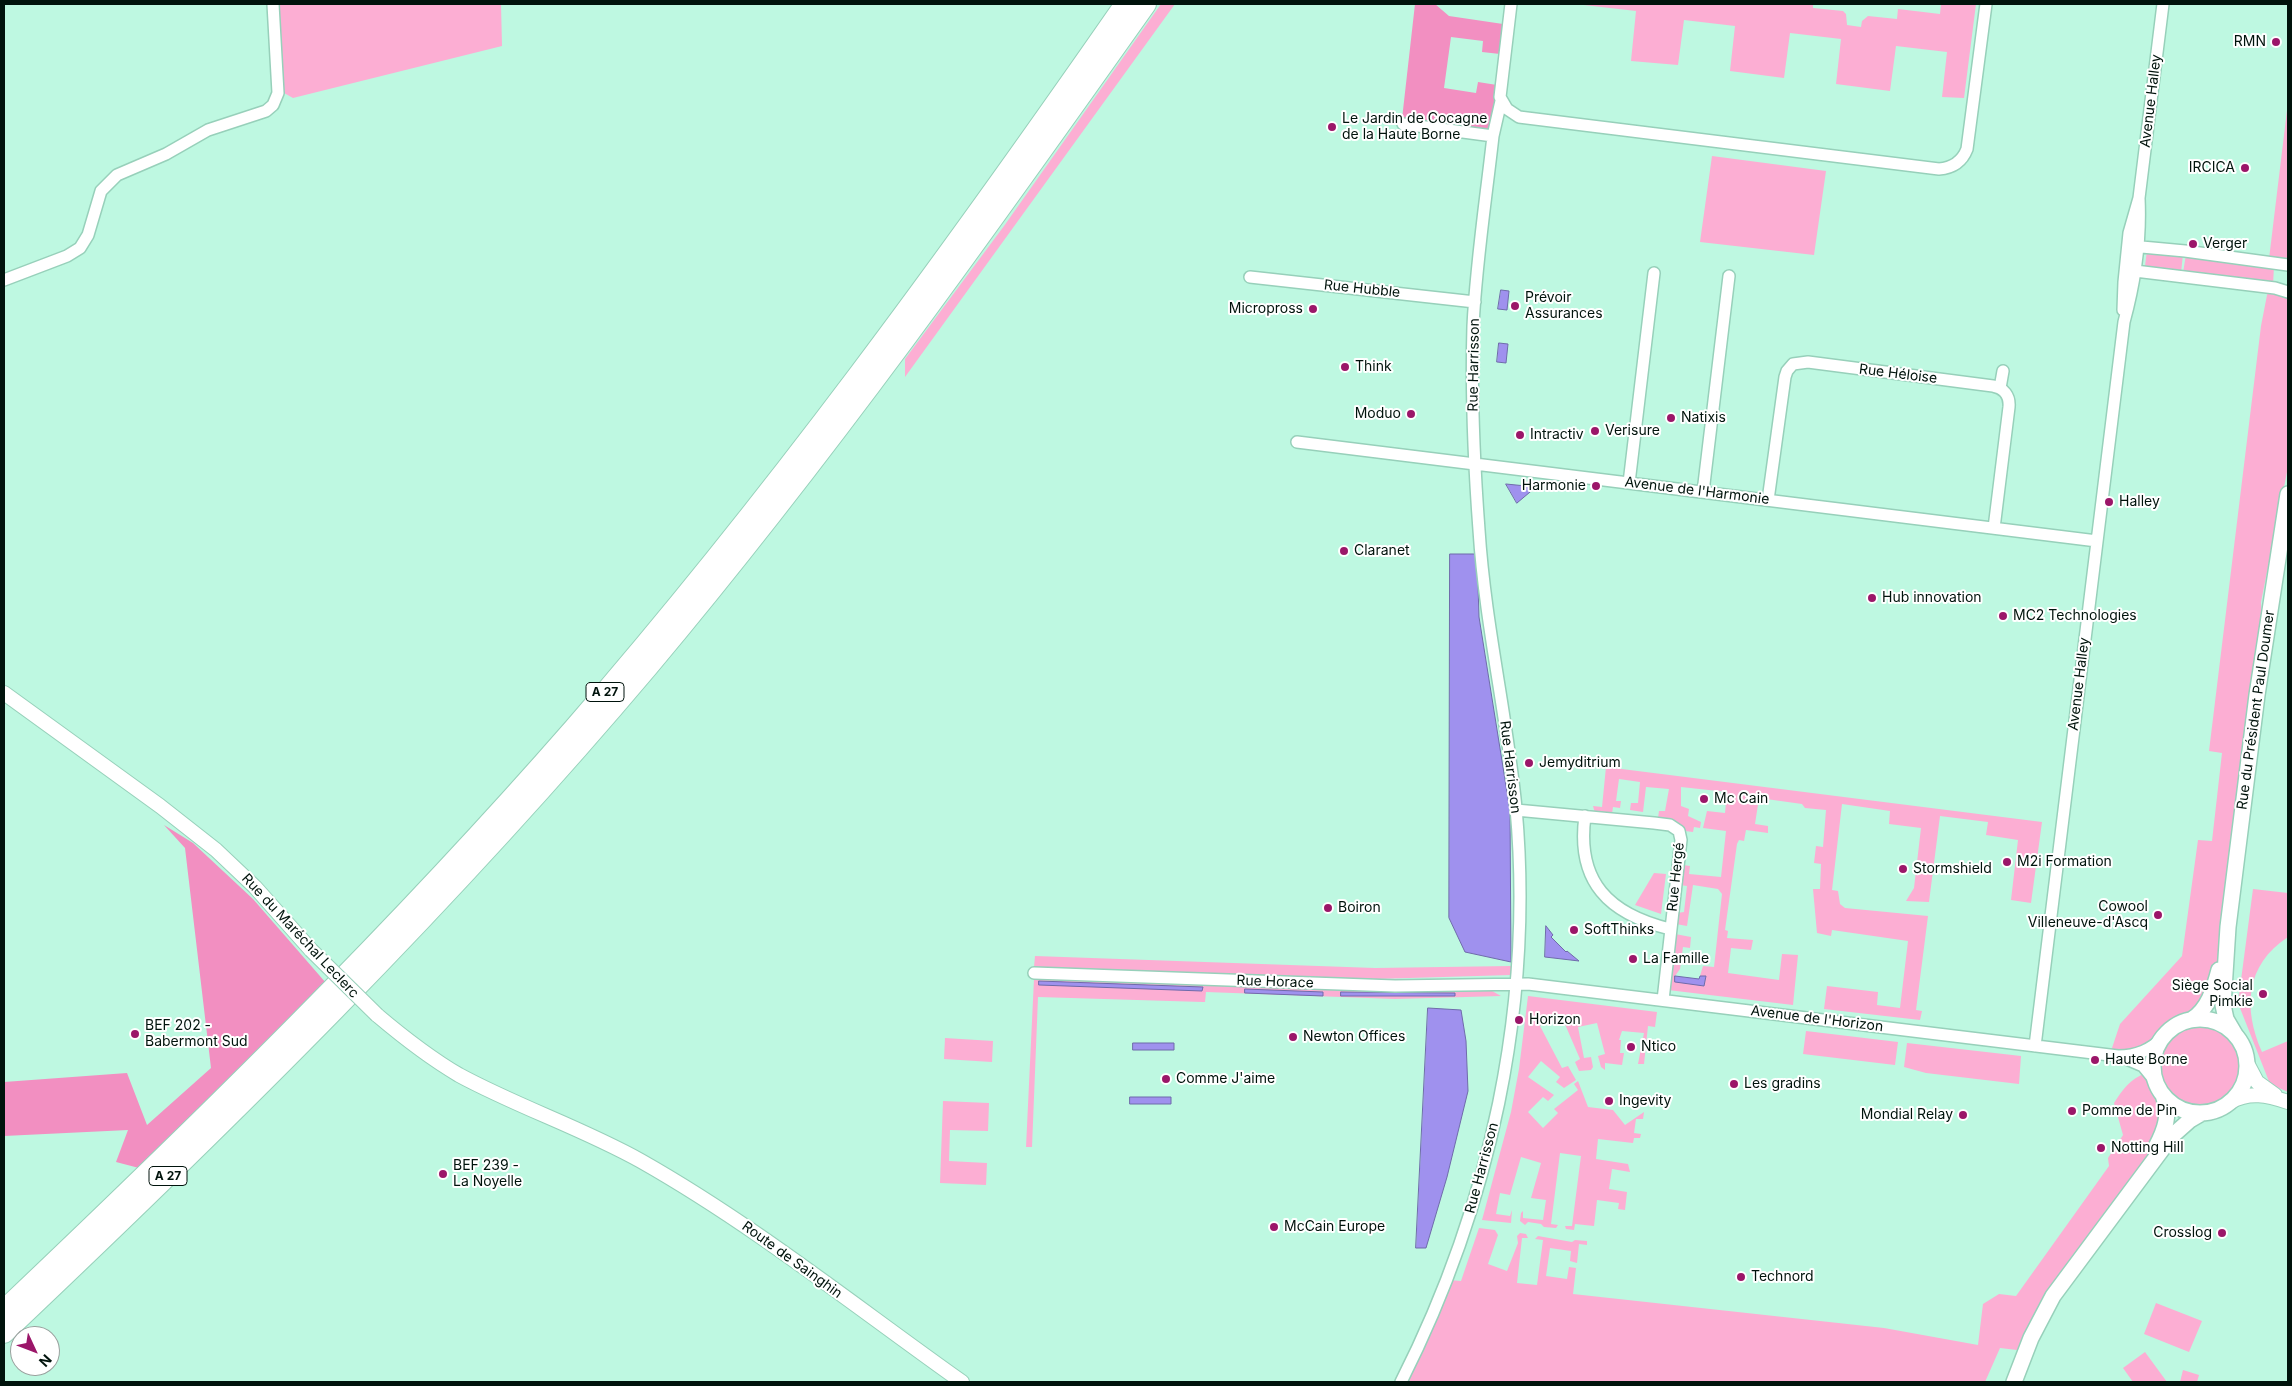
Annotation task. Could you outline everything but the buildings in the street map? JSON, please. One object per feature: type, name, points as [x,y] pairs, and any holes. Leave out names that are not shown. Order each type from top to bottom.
[{"type":"highway","name":"A 27","points":[[4,1310],[156,1166],[285,1038],[442,874],[593,705],[719,554],[832,410],[994,190],[1126,4]]},
{"type":"highway","name":"A 27","points":[[4,1333],[217,1129],[336,1010],[501,835],[609,712],[756,535],[837,432],[971,250],[1146,4]]},
{"type":"main road","name":"Rue du Président Paul Doumer","points":[[2236,1036],[2226,1019],[2223,1005],[2228,928],[2258,686],[2288,494]]},
{"type":"main road","name":"Rue du Président Paul Doumer","points":[[2191,1020],[2203,1010],[2213,991],[2228,928]]},
{"type":"main road","points":[[2130,1191],[2166,1125],[2167,1106],[2158,1087],[2153,1066],[2154,1056],[2164,1037],[2176,1026],[2191,1020],[2206,1019],[2225,1026],[2236,1036],[2244,1048],[2247,1063],[2244,1082],[2240,1091],[2230,1102],[2217,1110],[2202,1113],[2186,1111],[2176,1107],[2158,1087]]},
{"type":"main road","points":[[2014,1382],[2039,1320],[2053,1296],[2130,1191],[2179,1129],[2202,1113]]},
{"type":"main road","points":[[2022,1382],[2041,1333],[2074,1269]]},
{"type":"street","points":[[4,280],[67,256],[80,248],[88,235],[101,191],[117,175],[159,157],[208,130],[262,112],[275,102],[278,93],[273,4]]},
{"type":"street","name":"Rue Harrisson","points":[[1401,1382],[1447,1280],[1480,1182],[1502,1089],[1516,984],[1519,880],[1516,810],[1486,600],[1479,533],[1473,403],[1475,302],[1493,136],[1501,101],[1500,91],[1511,4]]},
{"type":"street","points":[[1501,101],[1515,115],[1531,120],[1944,169],[1958,162],[1967,149],[1986,4]]},
{"type":"street","points":[[1982,26],[1988,11],[1994,4]]},
{"type":"street","name":"Avenue Halley","points":[[2036,1046],[2124,322],[2135,271],[2133,248],[2163,4]]},
{"type":"street","points":[[1402,124],[1493,136]]},
{"type":"street","points":[[2133,248],[2288,265]]},
{"type":"street","name":"Avenue Halley","points":[[2124,322],[2123,297],[2126,263],[2133,248]]},
{"type":"street","points":[[2126,263],[2130,269],[2135,271],[2275,288],[2288,292]]},
{"type":"street","points":[[1629,483],[1654,273]]},
{"type":"street","points":[[1703,492],[1730,276]]},
{"type":"street","name":"Rue Hubble","points":[[1250,277],[1475,302]]},
{"type":"street","name":"Rue Héloise","points":[[1768,500],[1785,377],[1793,364],[1808,362],[2000,388]]},
{"type":"street","points":[[1994,528],[2009,407],[2009,399],[2000,388],[2003,372]]},
{"type":"street","name":"Avenue de l'Harmonie","points":[[1297,442],[2097,541]]},
{"type":"street","name":"Rue du Maréchal Leclerc","points":[[4,693],[160,806],[216,850],[255,887],[311,950],[377,1015],[409,1042],[458,1074],[615,1148]]},
{"type":"street","name":"Rue Hergé","points":[[1516,810],[1670,826],[1679,831],[1681,840],[1663,1000]]},
{"type":"street","name":"Rue Hergé","points":[[1585,816],[1582,841],[1585,861],[1592,878],[1602,892],[1614,904],[1630,915],[1670,929]]},
{"type":"street","name":"Rue Horace","points":[[1034,973],[1395,986],[1516,984]]},
{"type":"street","name":"Avenue de l'Horizon","points":[[1516,984],[1663,1000],[2118,1056],[2141,1053],[2164,1037]]},
{"type":"street","name":"Avenue de l'Horizon","points":[[2118,1056],[2141,1065],[2158,1087]]},
{"type":"street","points":[[2247,1063],[2261,1085],[2288,1102]]},
{"type":"street","points":[[2230,1102],[2243,1096],[2255,1094],[2288,1102]]},
{"type":"street","name":"Route de Sainghin","points":[[615,1148],[666,1176],[730,1216],[962,1382]]},
{"type":"shaded area","points":[[279,4],[501,4],[502,46],[293,98],[284,93]]},
{"type":"shaded area","points":[[1161,4],[1175,4],[905,377],[905,359],[1004,226]]},
{"type":"shaded area","points":[[1415,4],[1435,4],[1449,16],[1503,24],[1500,54],[1482,52],[1483,41],[1451,37],[1444,88],[1476,93],[1478,82],[1497,85],[1490,132],[1402,119]]},
{"type":"shaded area","points":[[1575,4],[1813,4],[1813,8],[1843,11],[1846,14],[1847,25],[1861,27],[1862,21],[1868,16],[1897,19],[1898,9],[1940,14],[1941,4],[1976,4],[1964,98],[1942,97],[1947,52],[1896,46],[1890,91],[1836,84],[1841,39],[1790,33],[1784,78],[1730,71],[1735,26],[1684,20],[1678,65],[1631,61],[1636,11]]},
{"type":"shaded area","points":[[2288,102],[2288,261],[2269,259]]},
{"type":"shaded area","points":[[1712,156],[1826,171],[1814,255],[1700,242]]},
{"type":"shaded area","points":[[2147,250],[2183,254],[2181,273],[2145,266]]},
{"type":"shaded area","points":[[2186,254],[2274,266],[2273,285],[2183,273]]},
{"type":"shaded area","points":[[1501,290],[1509,291],[1507,310],[1498,309]]},
{"type":"shaded area","points":[[2268,290],[2288,295],[2288,467],[2261,602],[2262,630],[2219,959],[2207,995],[2188,1014],[2169,1023],[2155,1038],[2136,1051],[2111,1051],[2120,1024],[2182,956],[2198,840],[2212,841],[2222,753],[2209,751],[2261,326]]},
{"type":"shaded area","points":[[1499,343],[1508,344],[1506,363],[1497,362]]},
{"type":"shaded area","points":[[1506,484],[1536,487],[1517,503]]},
{"type":"shaded area","points":[[1450,554],[1477,554],[1479,617],[1510,811],[1511,962],[1465,952],[1449,918]]},
{"type":"shaded area","points":[[1606,767],[2042,822],[2031,903],[2011,900],[2018,840],[1986,835],[1988,822],[1940,816],[1929,902],[1906,901],[1914,888],[1921,828],[1889,824],[1890,811],[1842,804],[1832,890],[1838,891],[1840,904],[1845,908],[1928,916],[1916,1010],[1922,1011],[1920,1020],[1824,1009],[1827,986],[1878,992],[1877,1005],[1900,1008],[1908,941],[1832,930],[1831,936],[1817,933],[1813,889],[1820,889],[1821,864],[1814,863],[1816,846],[1823,847],[1826,810],[1805,808],[1802,804],[1759,798],[1755,824],[1768,826],[1768,833],[1746,830],[1744,841],[1739,840],[1737,844],[1725,930],[1728,931],[1727,938],[1753,940],[1751,950],[1731,948],[1728,973],[1779,980],[1782,954],[1798,955],[1793,1005],[1668,990],[1675,934],[1691,937],[1690,948],[1683,947],[1680,969],[1675,976],[1704,986],[1706,977],[1700,976],[1703,966],[1714,967],[1722,894],[1718,889],[1693,885],[1687,926],[1676,924],[1677,913],[1684,912],[1687,886],[1680,885],[1683,865],[1690,866],[1689,874],[1721,877],[1726,831],[1703,828],[1707,811],[1725,813],[1727,792],[1681,787],[1681,806],[1689,809],[1688,816],[1701,822],[1700,828],[1694,827],[1693,832],[1685,831],[1677,822],[1658,818],[1659,811],[1665,811],[1669,789],[1646,787],[1643,812],[1630,810],[1631,803],[1638,803],[1640,782],[1619,779],[1616,801],[1621,801],[1620,808],[1613,807],[1612,814],[1595,813],[1593,806],[1602,807]]},
{"type":"shaded area","points":[[164,825],[193,843],[253,899],[326,983],[139,1168],[116,1162],[128,1130],[4,1136],[4,1082],[127,1073],[147,1125],[211,1068],[185,848]]},
{"type":"shaded area","points":[[1654,873],[1666,874],[1661,914],[1635,905]]},
{"type":"shaded area","points":[[2253,889],[2288,893],[2288,937],[2274,948],[2263,961],[2256,974],[2251,1004],[2252,1020],[2262,1052],[2288,1041],[2288,1092],[2270,1084],[2238,1003]]},
{"type":"shaded area","points":[[1546,926],[1553,935],[1551,937],[1566,952],[1579,961],[1545,957]]},
{"type":"shaded area","points":[[1035,956],[1375,968],[1511,966],[1511,975],[1375,979],[1034,967]]},
{"type":"shaded area","points":[[1675,976],[1699,979],[1700,976],[1706,976],[1704,986],[1675,982]]},
{"type":"shaded area","points":[[1034,979],[1394,992],[1492,991],[1501,996],[1395,999],[1206,992],[1205,1002],[1038,997],[1032,1147],[1026,1147]]},
{"type":"shaded area","points":[[1039,981],[1203,987],[1202,991],[1039,985]]},
{"type":"shaded area","points":[[1245,989],[1323,992],[1323,996],[1245,993]]},
{"type":"shaded area","points":[[1341,992],[1455,993],[1455,996],[1341,996]]},
{"type":"shaded area","points":[[1528,996],[1657,1012],[1655,1027],[1648,1026],[1644,1064],[1638,1064],[1644,1033],[1622,1031],[1619,1040],[1621,1040],[1620,1053],[1624,1053],[1622,1065],[1605,1063],[1605,1070],[1601,1067],[1598,1056],[1605,1054],[1597,1023],[1578,1027],[1584,1058],[1591,1057],[1593,1067],[1591,1070],[1579,1071],[1575,1062],[1580,1059],[1564,1022],[1557,1023],[1548,1018],[1540,1026],[1562,1068],[1568,1066],[1576,1080],[1564,1088],[1556,1082],[1560,1077],[1541,1061],[1528,1077],[1554,1095],[1548,1101],[1543,1097],[1528,1112],[1543,1128],[1558,1113],[1554,1109],[1578,1090],[1574,1084],[1578,1081],[1588,1107],[1613,1110],[1625,1125],[1644,1112],[1643,1119],[1636,1119],[1634,1133],[1641,1134],[1640,1138],[1634,1138],[1633,1143],[1598,1139],[1596,1159],[1628,1164],[1630,1172],[1612,1169],[1609,1189],[1627,1192],[1625,1210],[1618,1209],[1619,1203],[1597,1200],[1594,1226],[1575,1224],[1574,1230],[1566,1229],[1565,1226],[1572,1226],[1581,1156],[1560,1153],[1551,1224],[1558,1225],[1556,1228],[1544,1227],[1541,1224],[1528,1222],[1525,1225],[1520,1221],[1523,1211],[1523,1218],[1543,1220],[1546,1200],[1531,1198],[1541,1163],[1521,1157],[1510,1195],[1500,1193],[1496,1214],[1510,1216],[1512,1210],[1511,1223],[1482,1220],[1511,1112],[1519,1069]]},
{"type":"shaded area","points":[[1428,1008],[1461,1010],[1466,1041],[1468,1091],[1447,1177],[1426,1248],[1416,1248]]},
{"type":"shaded area","points":[[2200,1024],[2216,1027],[2230,1036],[2239,1050],[2242,1066],[2239,1082],[2230,1096],[2216,1105],[2200,1108],[2184,1105],[2170,1096],[2161,1082],[2158,1066],[2161,1050],[2170,1036],[2184,1027]]},
{"type":"shaded area","points":[[1806,1031],[1898,1042],[1895,1065],[1803,1054]]},
{"type":"shaded area","points":[[945,1038],[993,1041],[992,1062],[944,1059]]},
{"type":"shaded area","points":[[1133,1043],[1174,1043],[1174,1050],[1133,1050]]},
{"type":"shaded area","points":[[1907,1043],[2021,1056],[2019,1084],[1926,1073],[1904,1067]]},
{"type":"shaded area","points":[[2146,1073],[2162,1104],[2161,1131],[2144,1162],[2032,1327],[2022,1338],[2017,1350],[2000,1348],[1985,1382],[1403,1382],[1449,1280],[1461,1281],[1479,1228],[1495,1230],[1498,1235],[1488,1264],[1507,1271],[1518,1243],[1517,1236],[1520,1233],[1526,1234],[1528,1238],[1522,1238],[1517,1283],[1537,1285],[1543,1240],[1535,1239],[1538,1236],[1572,1242],[1575,1240],[1587,1241],[1587,1245],[1579,1244],[1577,1263],[1570,1261],[1571,1251],[1550,1248],[1546,1276],[1567,1279],[1569,1267],[1576,1268],[1573,1294],[1884,1328],[1978,1345],[1983,1304],[1999,1294],[2016,1296],[2109,1166],[2108,1158],[2123,1135],[2114,1103],[2127,1085]]},
{"type":"shaded area","points":[[1130,1097],[1171,1097],[1171,1104],[1130,1104]]},
{"type":"shaded area","points":[[943,1101],[989,1103],[988,1131],[950,1130],[949,1161],[987,1163],[986,1185],[940,1183]]},
{"type":"shaded area","points":[[2156,1303],[2202,1321],[2189,1352],[2144,1334]]},
{"type":"shaded area","points":[[2145,1352],[2167,1382],[2133,1382],[2123,1368]]},
{"type":"shaded area","points":[[2183,1370],[2199,1375],[2197,1382],[2180,1382]]},
{"type":"place","name":"RMN","points":[[2276,42]]},
{"type":"place","name":"Le Jardin de Cocagne de la Haute Borne","points":[[1332,127]]},
{"type":"place","name":"IRCICA","points":[[2245,168]]},
{"type":"place","name":"Verger","points":[[2193,244]]},
{"type":"place","name":"Prévoir Assurances","points":[[1515,306]]},
{"type":"place","name":"Micropross","points":[[1313,309]]},
{"type":"place","name":"Think","points":[[1345,367]]},
{"type":"place","name":"Moduo","points":[[1411,414]]},
{"type":"place","name":"Natixis","points":[[1671,418]]},
{"type":"place","name":"Verisure","points":[[1595,431]]},
{"type":"place","name":"Intractiv","points":[[1520,435]]},
{"type":"place","name":"Harmonie","points":[[1596,486]]},
{"type":"place","name":"Halley","points":[[2109,502]]},
{"type":"place","name":"Claranet","points":[[1344,551]]},
{"type":"place","name":"Hub innovation","points":[[1872,598]]},
{"type":"place","name":"MC2 Technologies","points":[[2003,616]]},
{"type":"place","name":"Jemyditrium","points":[[1529,763]]},
{"type":"place","name":"Mc Cain","points":[[1704,799]]},
{"type":"place","name":"M2i Formation","points":[[2007,862]]},
{"type":"place","name":"Stormshield","points":[[1903,869]]},
{"type":"place","name":"Boiron","points":[[1328,908]]},
{"type":"place","name":"Cowool Villeneuve-d'Ascq","points":[[2158,915]]},
{"type":"place","name":"SoftThinks","points":[[1574,930]]},
{"type":"place","name":"La Famille","points":[[1633,959]]},
{"type":"place","name":"Siège Social Pimkie","points":[[2263,994]]},
{"type":"place","name":"Horizon","points":[[1519,1020]]},
{"type":"place","name":"BEF 202 - Babermont Sud","points":[[135,1034]]},
{"type":"place","name":"Newton Offices","points":[[1293,1037]]},
{"type":"place","name":"Ntico","points":[[1631,1047]]},
{"type":"place","name":"Haute Borne","points":[[2095,1060]]},
{"type":"place","name":"Comme J'aime","points":[[1166,1079]]},
{"type":"place","name":"Les gradins","points":[[1734,1084]]},
{"type":"place","name":"Ingevity","points":[[1609,1101]]},
{"type":"place","name":"Pomme de Pin","points":[[2072,1111]]},
{"type":"place","name":"Mondial Relay","points":[[1963,1115]]},
{"type":"place","name":"Notting Hill","points":[[2101,1148]]},
{"type":"place","name":"BEF 239 - La Noyelle","points":[[443,1174]]},
{"type":"place","name":"McCain Europe","points":[[1274,1227]]},
{"type":"place","name":"Crosslog","points":[[2222,1233]]},
{"type":"place","name":"Technord","points":[[1741,1277]]}]
